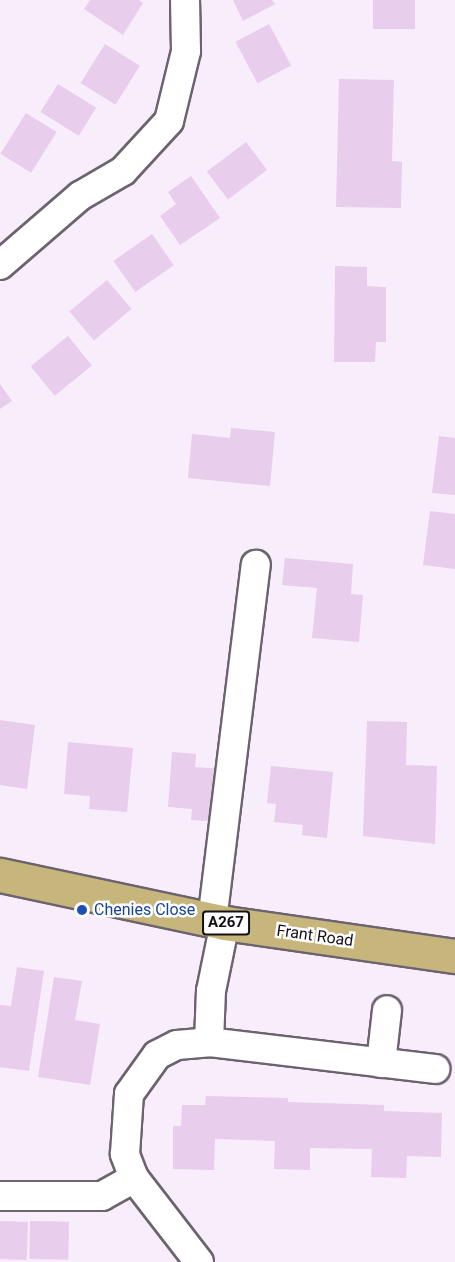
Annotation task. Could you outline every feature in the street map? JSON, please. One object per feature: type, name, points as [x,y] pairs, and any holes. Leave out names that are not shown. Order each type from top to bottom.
[{"type":"main road","name":"Frant Road","points":[[0,875],[219,922],[455,956]]},
{"type":"street","points":[[0,265],[80,196],[123,171],[169,121],[186,51],[185,0]]},
{"type":"street","points":[[209,1042],[211,991],[256,565]]},
{"type":"street","points":[[381,1063],[387,1010]]},
{"type":"street","points":[[199,1262],[134,1179],[125,1154],[129,1094],[157,1055],[177,1045],[209,1042],[435,1069]]},
{"type":"street","points":[[0,1196],[102,1196],[134,1179]]},
{"type":"building","points":[[90,0],[139,0],[143,3],[123,35],[84,9]]},
{"type":"building","points":[[233,0],[272,0],[275,4],[243,21]]},
{"type":"building","points":[[373,0],[415,0],[415,29],[373,29]]},
{"type":"building","points":[[269,24],[291,65],[258,83],[235,42]]},
{"type":"building","points":[[105,44],[140,66],[115,105],[81,83]]},
{"type":"building","points":[[339,79],[394,80],[392,161],[402,162],[401,208],[336,207]]},
{"type":"building","points":[[58,84],[96,108],[79,136],[41,112]]},
{"type":"building","points":[[26,113],[57,132],[31,173],[1,154]]},
{"type":"building","points":[[246,142],[267,170],[228,199],[207,171]]},
{"type":"building","points":[[191,176],[220,218],[180,245],[160,216],[176,204],[168,192]]},
{"type":"building","points":[[152,234],[174,265],[135,292],[113,261]]},
{"type":"building","points":[[335,266],[367,267],[367,286],[386,287],[386,342],[376,342],[375,362],[334,362]]},
{"type":"building","points":[[107,280],[131,309],[94,341],[69,311]]},
{"type":"building","points":[[68,336],[92,366],[55,396],[31,366]]},
{"type":"building","points":[[0,384],[12,401],[0,409]]},
{"type":"building","points":[[231,428],[275,432],[270,486],[188,478],[192,434],[230,438]]},
{"type":"building","points":[[439,436],[455,438],[455,495],[432,493]]},
{"type":"building","points":[[430,511],[455,514],[455,569],[423,565]]},
{"type":"building","points":[[285,558],[353,564],[351,594],[363,595],[359,642],[312,638],[317,588],[282,585]]},
{"type":"building","points":[[0,720],[35,725],[27,789],[0,785]]},
{"type":"building","points":[[367,721],[407,722],[406,765],[437,766],[435,844],[363,836]]},
{"type":"building","points":[[68,742],[133,748],[127,812],[89,809],[90,796],[64,794]]},
{"type":"building","points":[[172,752],[196,754],[195,767],[224,769],[220,822],[191,820],[192,809],[168,807]]},
{"type":"building","points":[[271,766],[333,772],[327,838],[302,835],[303,825],[274,822],[276,804],[267,803]]},
{"type":"building","points":[[17,967],[44,971],[29,1071],[0,1067],[0,1005],[11,1006]]},
{"type":"building","points":[[54,977],[82,981],[75,1020],[100,1024],[90,1085],[38,1077]]},
{"type":"building","points":[[206,1096],[288,1098],[288,1102],[384,1105],[384,1111],[442,1113],[441,1157],[407,1156],[406,1178],[371,1177],[372,1149],[310,1148],[310,1170],[274,1169],[275,1141],[215,1139],[214,1170],[173,1169],[173,1126],[181,1126],[182,1105],[205,1105]]},
{"type":"building","points":[[0,1221],[28,1222],[27,1260],[0,1259]]},
{"type":"building","points":[[30,1221],[69,1222],[68,1260],[29,1259]]},
{"type":"place","name":"Chenies Close","points":[[82,910]]}]
